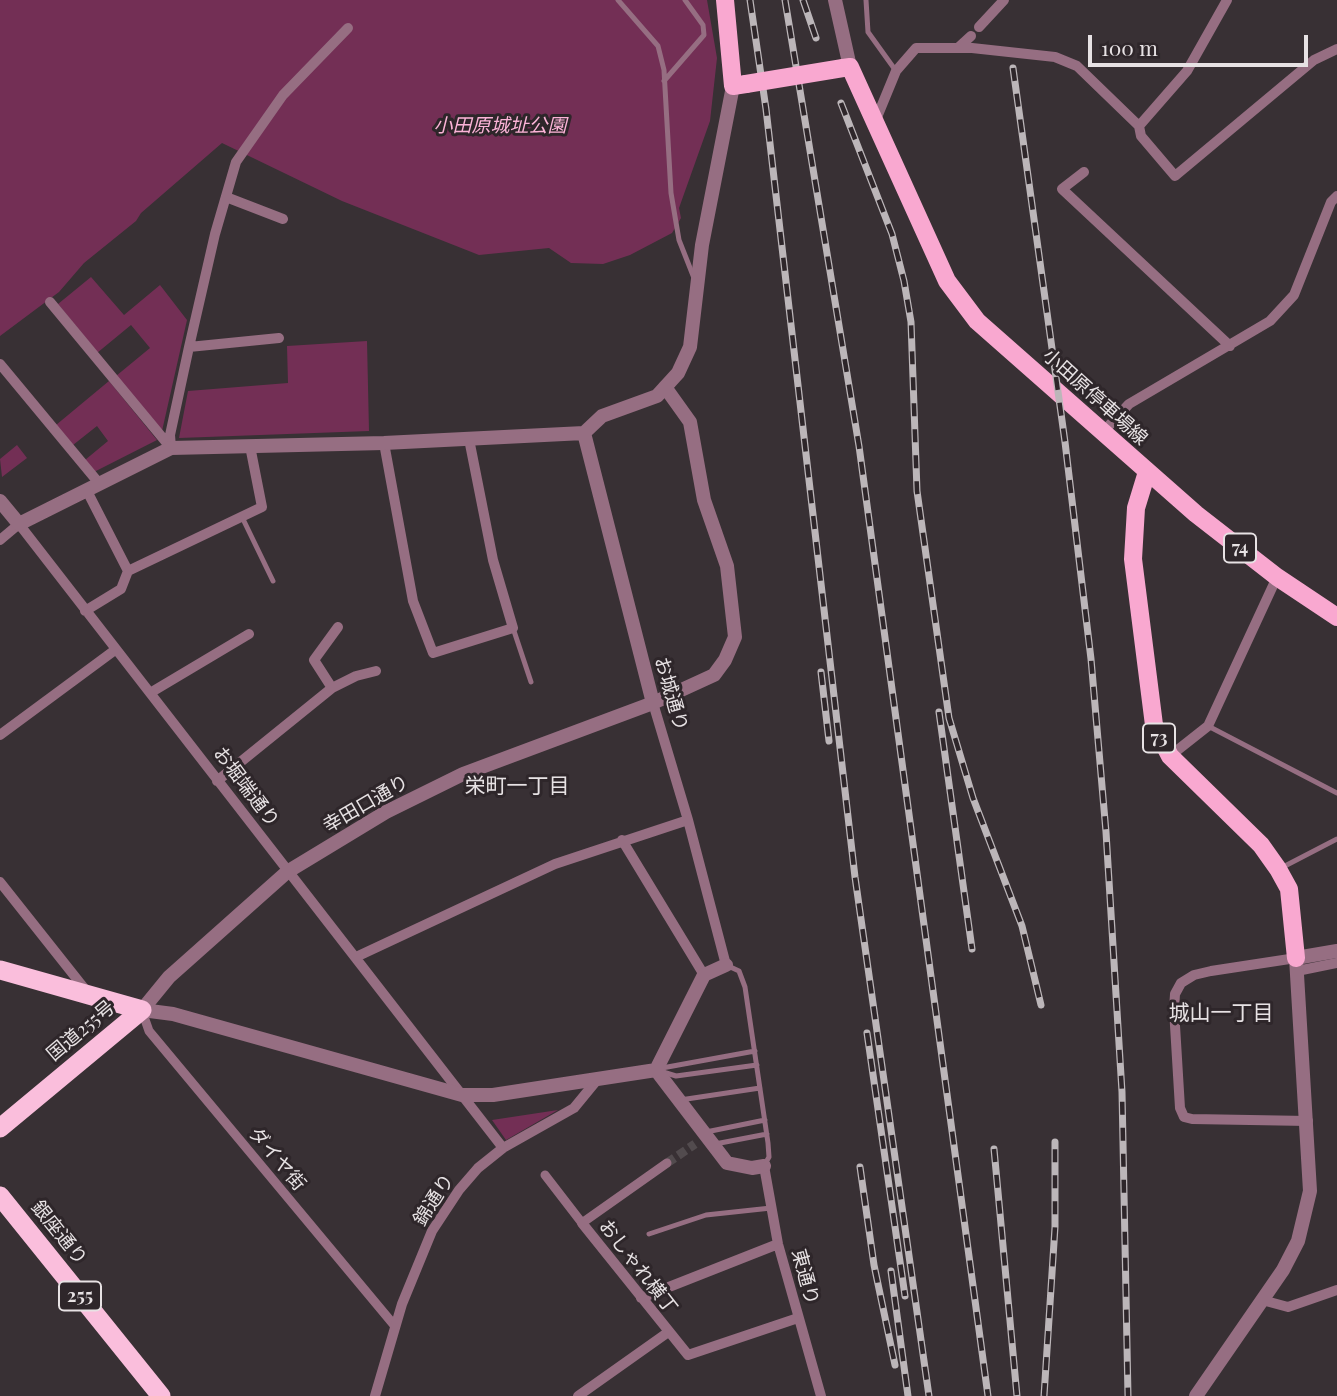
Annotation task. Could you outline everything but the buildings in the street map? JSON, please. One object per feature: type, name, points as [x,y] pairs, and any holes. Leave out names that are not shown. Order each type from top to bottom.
[{"type":"highway","name":"国道255号","points":[[0,970],[142,1010]]},
{"type":"highway","name":"国道255号","points":[[0,1129],[142,1010]]},
{"type":"highway","name":"銀座通り","points":[[0,1196],[160,1396]]},
{"type":"main road","points":[[725,0],[740,85],[847,67]]},
{"type":"main road","name":"小田原停車場線","points":[[847,67],[947,281],[977,321],[1104,430],[1147,472],[1136,508],[1133,559],[1154,725],[1170,756],[1261,845],[1278,869],[1289,889],[1297,964]]},
{"type":"main road","name":"74","points":[[1147,472],[1277,577],[1336,615]]},
{"type":"street","points":[[835,0],[847,67]]},
{"type":"street","points":[[979,27],[1004,0]]},
{"type":"street","points":[[1139,127],[1187,71],[1227,0]]},
{"type":"street","points":[[171,448],[170,436],[189,346],[236,162],[283,95],[348,28]]},
{"type":"street","points":[[959,47],[971,36]]},
{"type":"street","points":[[875,122],[896,71],[916,48],[959,47],[1055,57],[1077,66],[1139,127],[1141,136],[1175,176],[1296,74],[1314,60],[1337,49]]},
{"type":"street","points":[[0,540],[19,524],[171,448],[384,443],[583,432],[602,416],[657,396],[678,373],[690,347],[697,284],[720,141],[740,85]]},
{"type":"street","points":[[1084,172],[1062,189],[1230,346]]},
{"type":"street","points":[[1104,430],[1129,404],[1270,321],[1294,295],[1331,202],[1337,196]]},
{"type":"street","points":[[226,197],[283,219]]},
{"type":"street","points":[[50,302],[171,448]]},
{"type":"street","points":[[189,346],[279,338]]},
{"type":"street","points":[[0,364],[92,486],[128,570],[121,589],[85,611]]},
{"type":"street","name":"幸田口通り","points":[[142,1010],[169,977],[287,872],[386,812],[463,774],[653,703],[714,675],[725,660],[735,637],[727,566],[704,500],[690,422],[665,387]]},
{"type":"street","name":"お城通り","points":[[583,432],[653,703],[688,820],[726,965]]},
{"type":"street","points":[[384,443],[413,601],[433,653],[513,628],[493,560],[469,439]]},
{"type":"street","points":[[128,570],[262,507],[250,446]]},
{"type":"street","name":"お堀端通り","points":[[0,501],[503,1148]]},
{"type":"street","points":[[1170,756],[1208,726],[1277,577]]},
{"type":"street","points":[[332,688],[314,660],[338,627]]},
{"type":"street","points":[[150,693],[249,634]]},
{"type":"street","points":[[0,735],[115,650]]},
{"type":"street","points":[[217,781],[332,688],[356,676],[376,671]]},
{"type":"street","points":[[356,957],[555,864],[688,820]]},
{"type":"street","points":[[622,841],[704,975]]},
{"type":"street","points":[[0,882],[89,995]]},
{"type":"street","points":[[1297,964],[1337,951]]},
{"type":"street","points":[[1308,1121],[1184,1117],[1180,1108],[1175,994],[1181,983],[1203,973],[1337,963]]},
{"type":"street","points":[[1196,1396],[1262,1300],[1298,1241],[1305,1218],[1310,1191],[1308,1121],[1297,964]]},
{"type":"street","points":[[656,1070],[704,975],[726,965]]},
{"type":"street","points":[[142,1010],[173,1014],[462,1095],[493,1095],[656,1070]]},
{"type":"street","name":"ダイヤ街","points":[[142,1010],[149,1031],[394,1325]]},
{"type":"street","points":[[656,1070],[727,1163],[752,1168],[764,1166]]},
{"type":"street","name":"錦通り","points":[[375,1396],[394,1325],[432,1231],[465,1183],[503,1148],[574,1108],[597,1080]]},
{"type":"street","name":"おしゃれ横丁","points":[[582,1223],[667,1163]]},
{"type":"street","name":"東通り","points":[[764,1166],[778,1244],[821,1396]]},
{"type":"street","name":"おしゃれ横丁","points":[[545,1175],[667,1333],[688,1355],[798,1318]]},
{"type":"street","points":[[641,1298],[778,1244]]},
{"type":"street","points":[[1262,1300],[1288,1307],[1337,1290]]},
{"type":"street","points":[[578,1396],[667,1333]]},
{"type":"lane","points":[[618,0],[658,46],[664,81],[670,193],[679,240],[697,284]]},
{"type":"lane","points":[[664,81],[704,35],[703,25],[685,0]]},
{"type":"lane","points":[[866,0],[868,32],[896,71]]},
{"type":"lane","points":[[242,517],[274,582]]},
{"type":"lane","points":[[513,628],[531,682]]},
{"type":"lane","points":[[1208,726],[1337,793]]},
{"type":"lane","points":[[1278,869],[1337,839]]},
{"type":"lane","points":[[726,965],[738,971],[743,979],[767,1134],[769,1157],[764,1166]]},
{"type":"lane","points":[[656,1070],[674,1063],[755,1051]]},
{"type":"lane","points":[[656,1070],[676,1076],[757,1065]]},
{"type":"lane","points":[[679,1101],[760,1088]]},
{"type":"lane","points":[[707,1138],[765,1121]]},
{"type":"lane","points":[[707,1138],[767,1134]]},
{"type":"lane","points":[[649,1234],[706,1215],[771,1208]]},
{"type":"green space","name":"小田原城址公園","points":[[0,0],[707,0],[717,58],[710,121],[679,208],[681,218],[672,233],[630,255],[603,264],[571,263],[549,248],[479,255],[342,201],[222,143],[141,213],[136,221],[84,263],[59,292],[0,336]]},
{"type":"green space","points":[[91,277],[124,315],[160,285],[187,320],[162,431],[116,376],[150,348],[131,325],[97,353],[58,304]]},
{"type":"green space","points":[[367,341],[369,431],[179,438],[188,391],[288,383],[287,346]]},
{"type":"green space","points":[[109,381],[157,440],[94,472],[85,460],[108,441],[97,426],[73,445],[56,425]]},
{"type":"green space","points":[[17,445],[27,458],[2,477],[0,459]]},
{"type":"green space","points":[[558,1110],[506,1140],[492,1120]]},
{"type":"tunnel","points":[[667,1163],[695,1144]]},
{"type":"railway","points":[[750,0],[766,109],[855,877],[929,1396]]},
{"type":"railway","points":[[785,0],[859,446],[988,1396]]},
{"type":"railway","points":[[803,0],[816,38]]},
{"type":"railway","points":[[1013,68],[1065,442],[1091,659],[1106,832],[1122,1092],[1128,1396]]},
{"type":"railway","points":[[841,103],[892,234],[904,281],[911,322],[917,491],[949,718],[973,798],[1022,926],[1041,1005]]},
{"type":"railway","points":[[821,672],[829,741]]},
{"type":"railway","points":[[939,712],[972,949]]},
{"type":"railway","points":[[867,1033],[905,1296]]},
{"type":"railway","points":[[1044,1396],[1055,1227],[1055,1142]]},
{"type":"railway","points":[[994,1149],[1017,1396]]},
{"type":"railway","points":[[860,1167],[874,1265],[895,1365]]},
{"type":"railway","points":[[891,1271],[908,1396]]},
{"type":"district","name":"栄町一丁目","points":[[517,786]]},
{"type":"district","name":"城山一丁目","points":[[1221,1013]]}]
